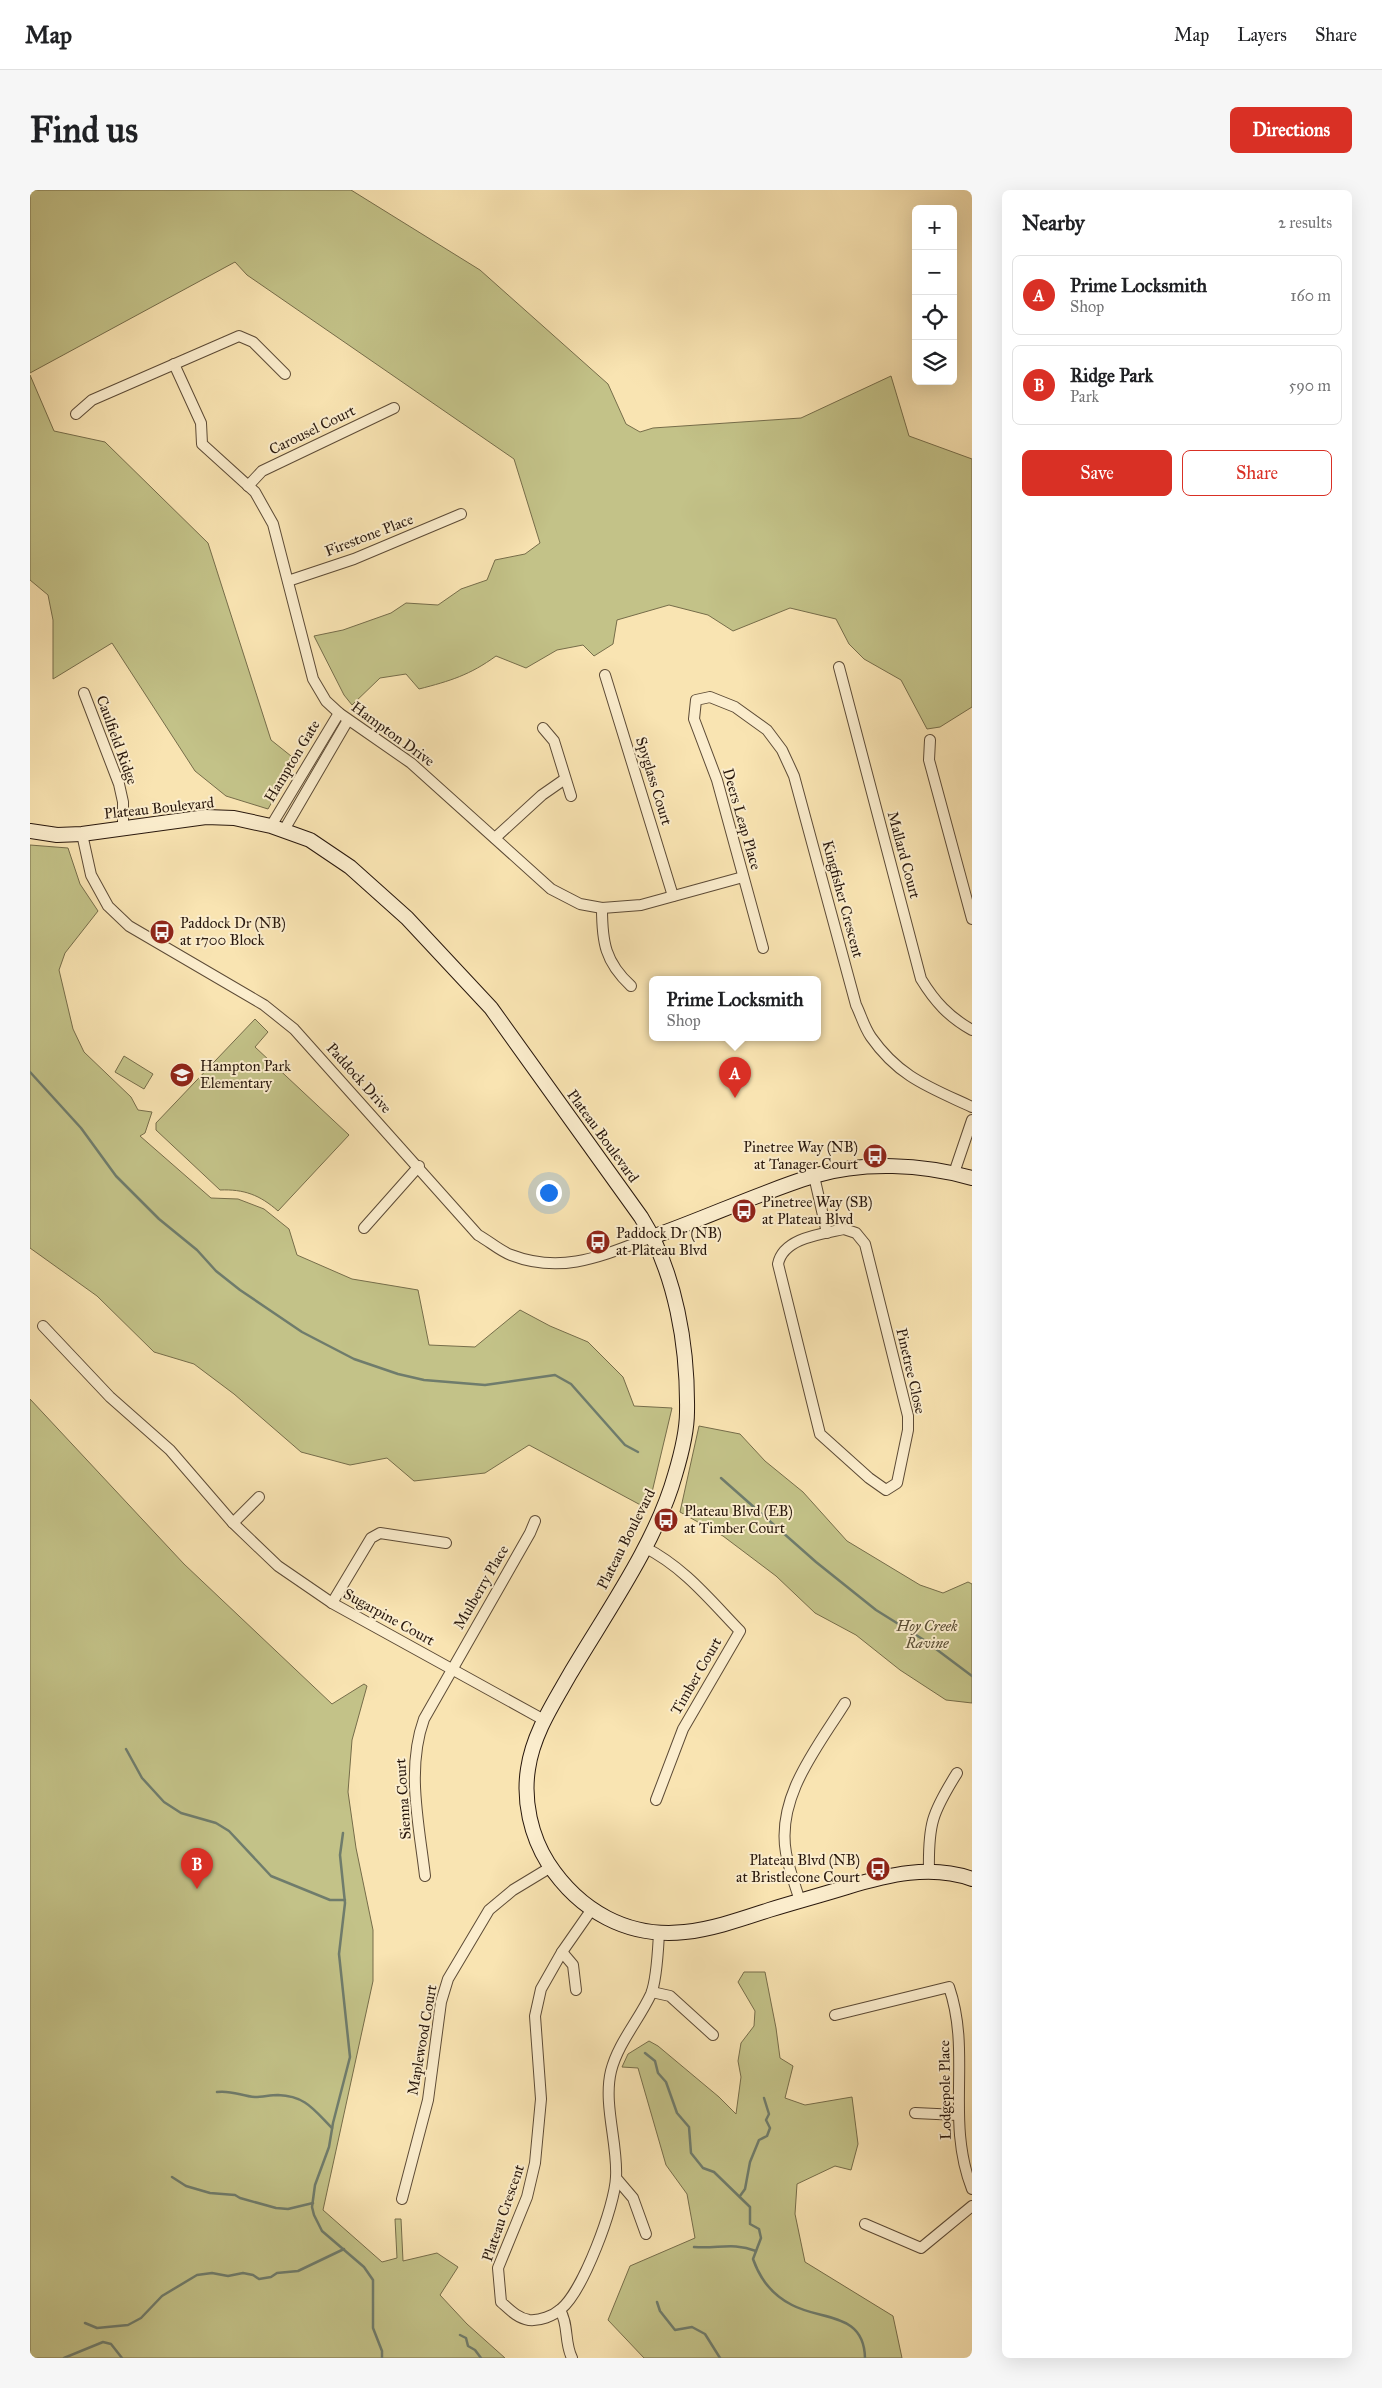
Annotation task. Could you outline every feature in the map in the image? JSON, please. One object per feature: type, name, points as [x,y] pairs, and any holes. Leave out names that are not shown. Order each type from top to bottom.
[{"type":"street","points":[[76,414],[92,400],[239,336],[253,342],[285,374]]},
{"type":"street","name":"Hampton Drive","points":[[174,364],[201,423],[202,444],[255,492],[273,524],[313,679],[326,701],[339,713],[411,763],[551,889],[580,904],[602,908],[641,905],[743,877]]},
{"type":"street","name":"Carousel Court","points":[[248,486],[262,471],[394,408]]},
{"type":"street","name":"Firestone Place","points":[[288,580],[354,559],[461,514]]},
{"type":"street","name":"Mallard Court","points":[[839,667],[921,979],[933,998],[953,1020],[972,1030]]},
{"type":"street","name":"Spyglass Court","points":[[605,674],[673,896]]},
{"type":"street","name":"Caulfield Ridge","points":[[84,693],[119,784],[123,802],[123,828]]},
{"type":"street","name":"Kingfisher Crescent","points":[[696,700],[710,697],[735,707],[767,730],[782,750],[794,776],[856,1005],[870,1036],[899,1069],[920,1084],[972,1107]]},
{"type":"street","name":"Deers Leap Place","points":[[696,700],[694,719],[717,780],[763,948]]},
{"type":"street","name":"Hampton Gate","points":[[277,828],[339,713]]},
{"type":"street","name":"Hampton Gate","points":[[277,828],[348,720]]},
{"type":"street","points":[[543,728],[554,741],[572,796]]},
{"type":"street","points":[[930,740],[929,760],[972,920]]},
{"type":"street","points":[[495,838],[542,795],[565,779]]},
{"type":"street","name":"Plateau Boulevard","points":[[30,831],[57,835],[82,834],[206,817],[234,818],[277,828],[310,840],[350,867],[407,918],[491,1008],[641,1217],[652,1237],[670,1285],[678,1320],[684,1353],[688,1414],[675,1475],[664,1506],[644,1547],[544,1720],[534,1743],[528,1769],[527,1796],[532,1827],[540,1848],[551,1867],[570,1891],[592,1909],[621,1924],[660,1933],[690,1933],[874,1879],[928,1872],[972,1879]]},
{"type":"street","name":"Paddock Drive","points":[[82,834],[91,875],[108,906],[129,926],[264,1005],[294,1029],[419,1166],[478,1235],[510,1255],[544,1264],[586,1262],[652,1237]]},
{"type":"street","points":[[602,908],[602,936],[614,971],[630,986]]},
{"type":"street","points":[[954,1173],[972,1120]]},
{"type":"street","points":[[364,1228],[419,1166]]},
{"type":"street","points":[[652,1237],[814,1176],[850,1169],[910,1166],[972,1178]]},
{"type":"street","points":[[814,1176],[827,1233]]},
{"type":"street","name":"Pinetree Close","points":[[844,1229],[856,1233],[865,1244],[908,1416],[908,1430],[897,1483],[886,1490],[869,1478],[820,1434],[778,1264],[780,1254],[788,1245],[827,1233],[844,1229]]},
{"type":"street","name":"Sugarpine Court","points":[[43,1326],[110,1397],[170,1450],[233,1523],[278,1566],[332,1603],[544,1720]]},
{"type":"street","points":[[233,1523],[259,1497]]},
{"type":"street","name":"Mulberry Place","points":[[452,1668],[530,1533],[534,1521]]},
{"type":"street","points":[[332,1603],[371,1538],[380,1532],[446,1543]]},
{"type":"street","name":"Timber Court","points":[[644,1547],[666,1559],[682,1572],[740,1631],[683,1729],[656,1800]]},
{"type":"street","name":"Sienna Court","points":[[424,1876],[415,1777],[415,1752],[424,1719],[452,1668]]},
{"type":"street","points":[[800,1901],[786,1852],[785,1839],[788,1810],[795,1786],[845,1703]]},
{"type":"street","points":[[928,1872],[929,1838],[936,1806],[957,1773]]},
{"type":"street","name":"Maplewood Court","points":[[402,2199],[428,2100],[441,2002],[448,1978],[489,1910],[513,1890],[551,1867]]},
{"type":"street","name":"Plateau Crescent","points":[[560,2310],[550,2316],[535,2320],[514,2313],[501,2302],[498,2268],[527,2197],[535,2163],[541,2099],[535,2016],[541,1989],[562,1952],[592,1909]]},
{"type":"street","points":[[572,2358],[565,2337],[566,2318],[560,2310],[570,2298],[602,2236],[616,2178],[610,2114],[611,2072],[621,2046],[652,1992],[660,1933]]},
{"type":"street","points":[[562,1952],[573,1965],[576,1990]]},
{"type":"street","name":"Lodgepole Place","points":[[835,2015],[935,1988],[948,1987],[953,1998],[960,2040],[958,2115],[961,2156],[972,2189]]},
{"type":"street","points":[[652,1992],[670,1996],[713,2035]]},
{"type":"street","points":[[916,2113],[958,2115]]},
{"type":"street","points":[[616,2178],[633,2198],[646,2234]]},
{"type":"street","points":[[865,2224],[921,2248],[972,2206]]},
{"type":"green space","points":[[30,190],[351,190],[480,270],[608,384],[626,424],[640,432],[653,428],[801,418],[891,376],[909,436],[972,459],[972,707],[940,727],[927,729],[901,680],[864,659],[849,644],[836,619],[790,608],[733,631],[708,615],[669,605],[617,620],[613,644],[594,656],[583,645],[557,650],[526,668],[496,656],[459,677],[419,689],[406,674],[380,678],[352,705],[344,695],[314,636],[343,630],[391,613],[406,603],[438,605],[461,589],[487,580],[495,560],[525,554],[540,543],[514,459],[247,275],[235,262],[30,373]]},
{"type":"green space","points":[[30,375],[54,431],[105,442],[208,543],[271,740],[296,760],[268,809],[226,796],[195,771],[112,643],[53,679],[53,620],[48,595],[30,580]]},
{"type":"green space","points":[[30,845],[68,848],[80,884],[98,911],[65,953],[59,970],[73,1029],[84,1052],[131,1097],[138,1110],[152,1112],[145,1133],[140,1136],[211,1198],[238,1199],[264,1209],[289,1229],[297,1255],[352,1279],[418,1290],[429,1345],[475,1347],[520,1310],[550,1326],[588,1342],[623,1377],[634,1406],[672,1408],[648,1509],[529,1445],[485,1473],[414,1481],[387,1458],[350,1465],[301,1452],[234,1394],[194,1364],[154,1352],[97,1296],[30,1248]]},
{"type":"green space","points":[[255,1019],[268,1032],[255,1047],[349,1135],[278,1211],[265,1201],[251,1194],[220,1190],[156,1130],[156,1123]]},
{"type":"green space","points":[[124,1056],[153,1074],[144,1089],[115,1072]]},
{"type":"green space","points":[[30,1399],[184,1564],[332,1704],[364,1684],[367,1686],[352,1740],[348,1792],[356,1848],[373,1930],[373,1981],[323,2210],[382,2262],[397,2258],[395,2219],[401,2219],[403,2261],[437,2253],[458,2267],[440,2295],[467,2324],[505,2358],[30,2358]]},
{"type":"green space","name":"Hoy Creek Ravine","points":[[699,1426],[740,1434],[765,1461],[803,1492],[847,1541],[920,1585],[943,1593],[968,1582],[972,1584],[972,1703],[946,1700],[900,1670],[856,1635],[815,1613],[776,1576],[723,1536],[680,1512]]},
{"type":"green space","points":[[744,1972],[765,1972],[780,2058],[793,2066],[785,2098],[805,2105],[852,2097],[858,2144],[851,2170],[835,2166],[797,2184],[795,2214],[805,2262],[893,2316],[902,2358],[644,2358],[608,2320],[630,2266],[695,2238],[687,2194],[666,2165],[638,2068],[622,2067],[628,2054],[649,2041],[658,2046],[719,2097],[736,2114],[741,2077],[738,2061],[741,2043],[754,2026],[755,2011],[738,1982]]},
{"type":"waterway","points":[[30,1072],[81,1128],[116,1176],[159,1219],[197,1250],[216,1271],[240,1290],[302,1332],[354,1359],[398,1374],[424,1380],[485,1385],[555,1375],[571,1384],[625,1445],[638,1452]]},
{"type":"waterway","points":[[721,1478],[816,1562],[876,1610],[924,1640],[972,1676]]},
{"type":"waterway","points":[[126,1749],[142,1778],[164,1802],[181,1813],[216,1823],[229,1831],[271,1876],[330,1900],[345,1900]]},
{"type":"waterway","points":[[343,1833],[340,1855],[345,1903],[339,1954],[350,2057],[333,2123],[329,2147],[315,2185],[312,2207],[322,2231],[364,2267],[373,2280],[373,2328],[382,2351],[382,2358]]},
{"type":"waterway","points":[[645,2053],[655,2061],[658,2073],[666,2082],[677,2113],[689,2127],[691,2153],[703,2168],[714,2172],[750,2207],[750,2224],[759,2229],[761,2238],[753,2259],[763,2280],[778,2296],[792,2305],[849,2325],[863,2343],[865,2358]]},
{"type":"waterway","points":[[217,2092],[255,2097],[278,2095],[296,2098],[309,2105],[332,2128]]},
{"type":"waterway","points":[[740,2196],[745,2189],[750,2162],[759,2140],[767,2136],[770,2128],[766,2120],[769,2114],[764,2098]]},
{"type":"waterway","points":[[172,2177],[186,2186],[210,2193],[235,2195],[276,2208],[288,2209],[313,2203]]},
{"type":"waterway","points":[[694,2247],[733,2246],[756,2251]]},
{"type":"waterway","points":[[85,2323],[97,2328],[128,2325],[141,2318],[162,2296],[197,2275],[212,2273],[228,2276],[243,2273],[253,2275],[259,2279],[271,2277],[277,2273],[298,2271],[344,2249]]},
{"type":"waterway","points":[[657,2302],[660,2311],[675,2330],[692,2327],[705,2334],[720,2358]]},
{"type":"waterway","points":[[460,2335],[466,2338],[468,2346],[475,2350],[481,2358]]},
{"type":"waterway","points":[[64,2358],[103,2342],[111,2344],[122,2358]]},
{"type":"place","name":"Paddock Dr (NB) at 1700 Block","points":[[162,932]]},
{"type":"place","name":"Hampton Park Elementary","points":[[182,1075]]},
{"type":"place","name":"Prime Locksmith","points":[[735,1098]]},
{"type":"place","name":"Pinetree Way (NB) at Tanager Court","points":[[875,1156]]},
{"type":"place","name":"Pinetree Way (SB) at Plateau Blvd","points":[[744,1211]]},
{"type":"place","name":"Paddock Dr (NB) at Plateau Blvd","points":[[598,1242]]},
{"type":"place","name":"Plateau Blvd (EB) at Timber Court","points":[[666,1520]]},
{"type":"place","name":"Plateau Blvd (NB) at Bristlecone Court","points":[[878,1869]]},
{"type":"place","name":"Ridge Park","points":[[197,1889]]}]
